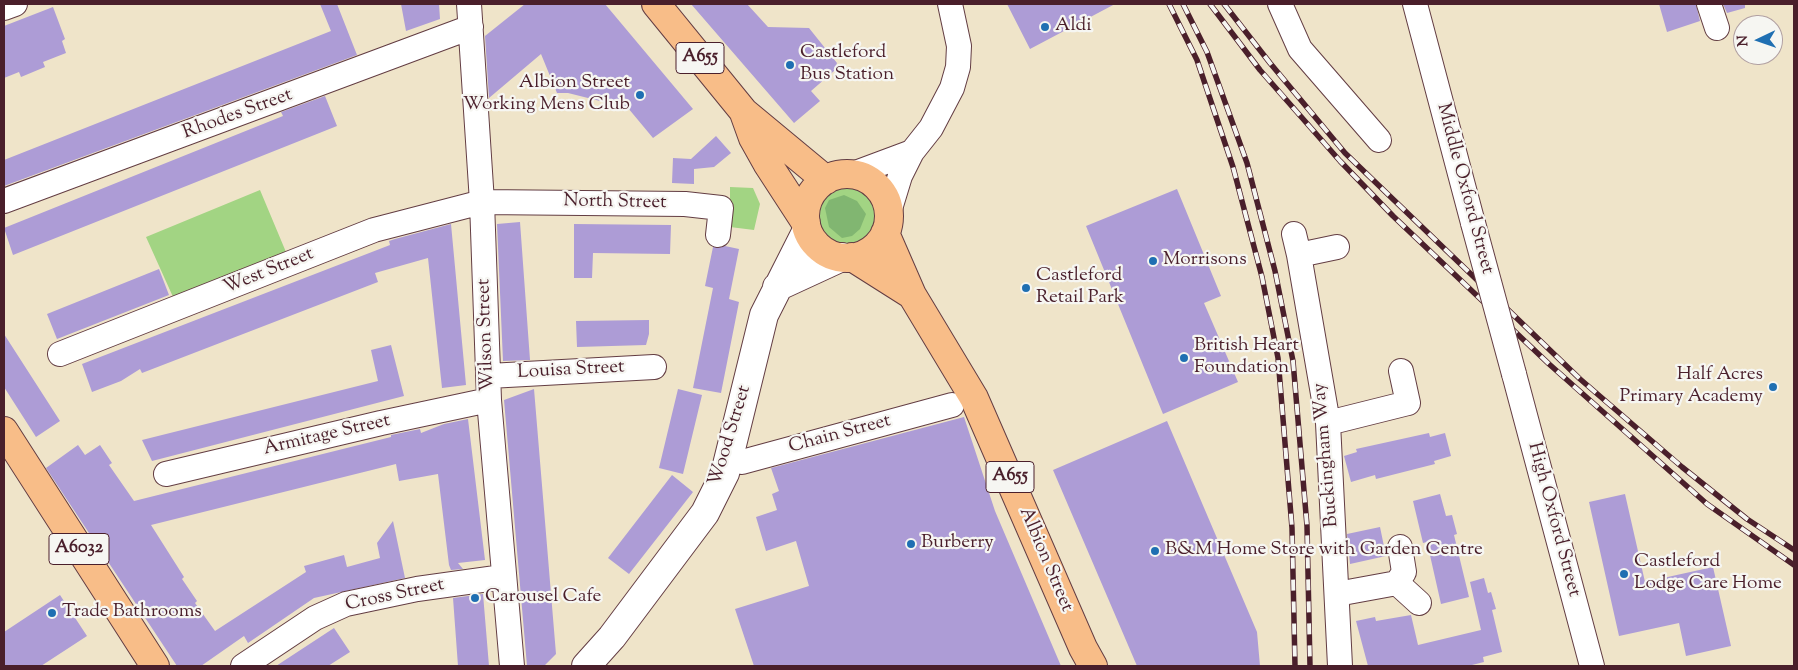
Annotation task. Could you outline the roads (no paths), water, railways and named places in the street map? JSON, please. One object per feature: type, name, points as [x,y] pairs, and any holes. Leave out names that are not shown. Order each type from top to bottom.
[{"type":"main road","name":"A655","points":[[656,4],[744,112],[826,180]]},
{"type":"main road","name":"A655","points":[[744,112],[753,138],[806,226]]},
{"type":"main road","points":[[853,174],[871,182],[881,191],[887,222],[871,249],[847,257],[821,248],[806,226],[806,203],[813,191],[826,180],[834,175],[853,174]]},
{"type":"main road","name":"A655","points":[[887,222],[912,295]]},
{"type":"main road","name":"A655","points":[[847,257],[912,295]]},
{"type":"main road","name":"Albion Street","points":[[912,295],[974,398],[1093,666]]},
{"type":"main road","name":"A6032","points":[[4,431],[155,666]]},
{"type":"street","points":[[4,8],[15,4]]},
{"type":"street","name":"Wilson Street","points":[[469,4],[482,202],[489,400],[512,666]]},
{"type":"street","points":[[887,222],[900,176],[912,152],[941,112],[952,88],[958,67],[959,46],[950,4]]},
{"type":"street","points":[[1280,4],[1300,49],[1379,140]]},
{"type":"street","name":"Middle Oxford Street","points":[[1415,4],[1472,223],[1514,374]]},
{"type":"street","points":[[1710,4],[1717,28]]},
{"type":"street","name":"Rhodes Street","points":[[4,201],[471,27]]},
{"type":"street","points":[[853,174],[912,152]]},
{"type":"street","name":"North Street","points":[[482,202],[685,204],[722,208],[718,235]]},
{"type":"street","name":"West Street","points":[[60,354],[374,230],[482,202]]},
{"type":"street","name":"Wood Street","points":[[586,666],[612,637],[705,513],[730,457],[764,315],[806,226]]},
{"type":"street","name":"Buckingham Way","points":[[1337,247],[1296,245],[1328,423],[1340,666]]},
{"type":"street","points":[[777,287],[847,257]]},
{"type":"street","name":"Louisa Street","points":[[489,376],[654,367]]},
{"type":"street","points":[[1328,423],[1414,406],[1401,371]]},
{"type":"street","name":"High Oxford Street","points":[[1514,374],[1592,666]]},
{"type":"street","name":"Armitage Street","points":[[166,474],[372,425],[489,400]]},
{"type":"street","name":"Chain Street","points":[[730,457],[742,462],[952,405]]},
{"type":"street","points":[[1337,594],[1397,583],[1404,572],[1400,547]]},
{"type":"street","name":"Cross Street","points":[[242,666],[315,618],[346,604],[418,589],[503,576]]},
{"type":"street","points":[[1397,583],[1419,603]]},
{"type":"railway","points":[[1169,4],[1197,60],[1233,167],[1262,277],[1278,358],[1292,528],[1295,666]]},
{"type":"railway","points":[[1183,4],[1207,52],[1247,163],[1275,271],[1293,361],[1307,526],[1310,666]]},
{"type":"railway","points":[[1210,4],[1260,70],[1340,161],[1393,216],[1549,364],[1707,504],[1794,565]]},
{"type":"railway","points":[[1224,4],[1345,153],[1580,379],[1682,467],[1747,519],[1794,550]]},
{"type":"place","name":"Aldi","points":[[1045,27]]},
{"type":"place","name":"Castleford Bus Station","points":[[790,65]]},
{"type":"place","name":"Albion Street Working Mens Club","points":[[640,95]]},
{"type":"place","name":"Morrisons","points":[[1153,261]]},
{"type":"place","name":"Castleford Retail Park","points":[[1026,288]]},
{"type":"place","name":"British Heart Foundation","points":[[1184,358]]},
{"type":"place","name":"Half Acres Primary Academy","points":[[1773,387]]},
{"type":"place","name":"Burberry","points":[[911,544]]},
{"type":"place","name":"B&M Home Store with Garden Centre","points":[[1155,551]]},
{"type":"place","name":"Castleford Lodge Care Home","points":[[1624,574]]},
{"type":"place","name":"Carousel Cafe","points":[[475,598]]},
{"type":"place","name":"Trade Bathrooms","points":[[52,613]]}]
